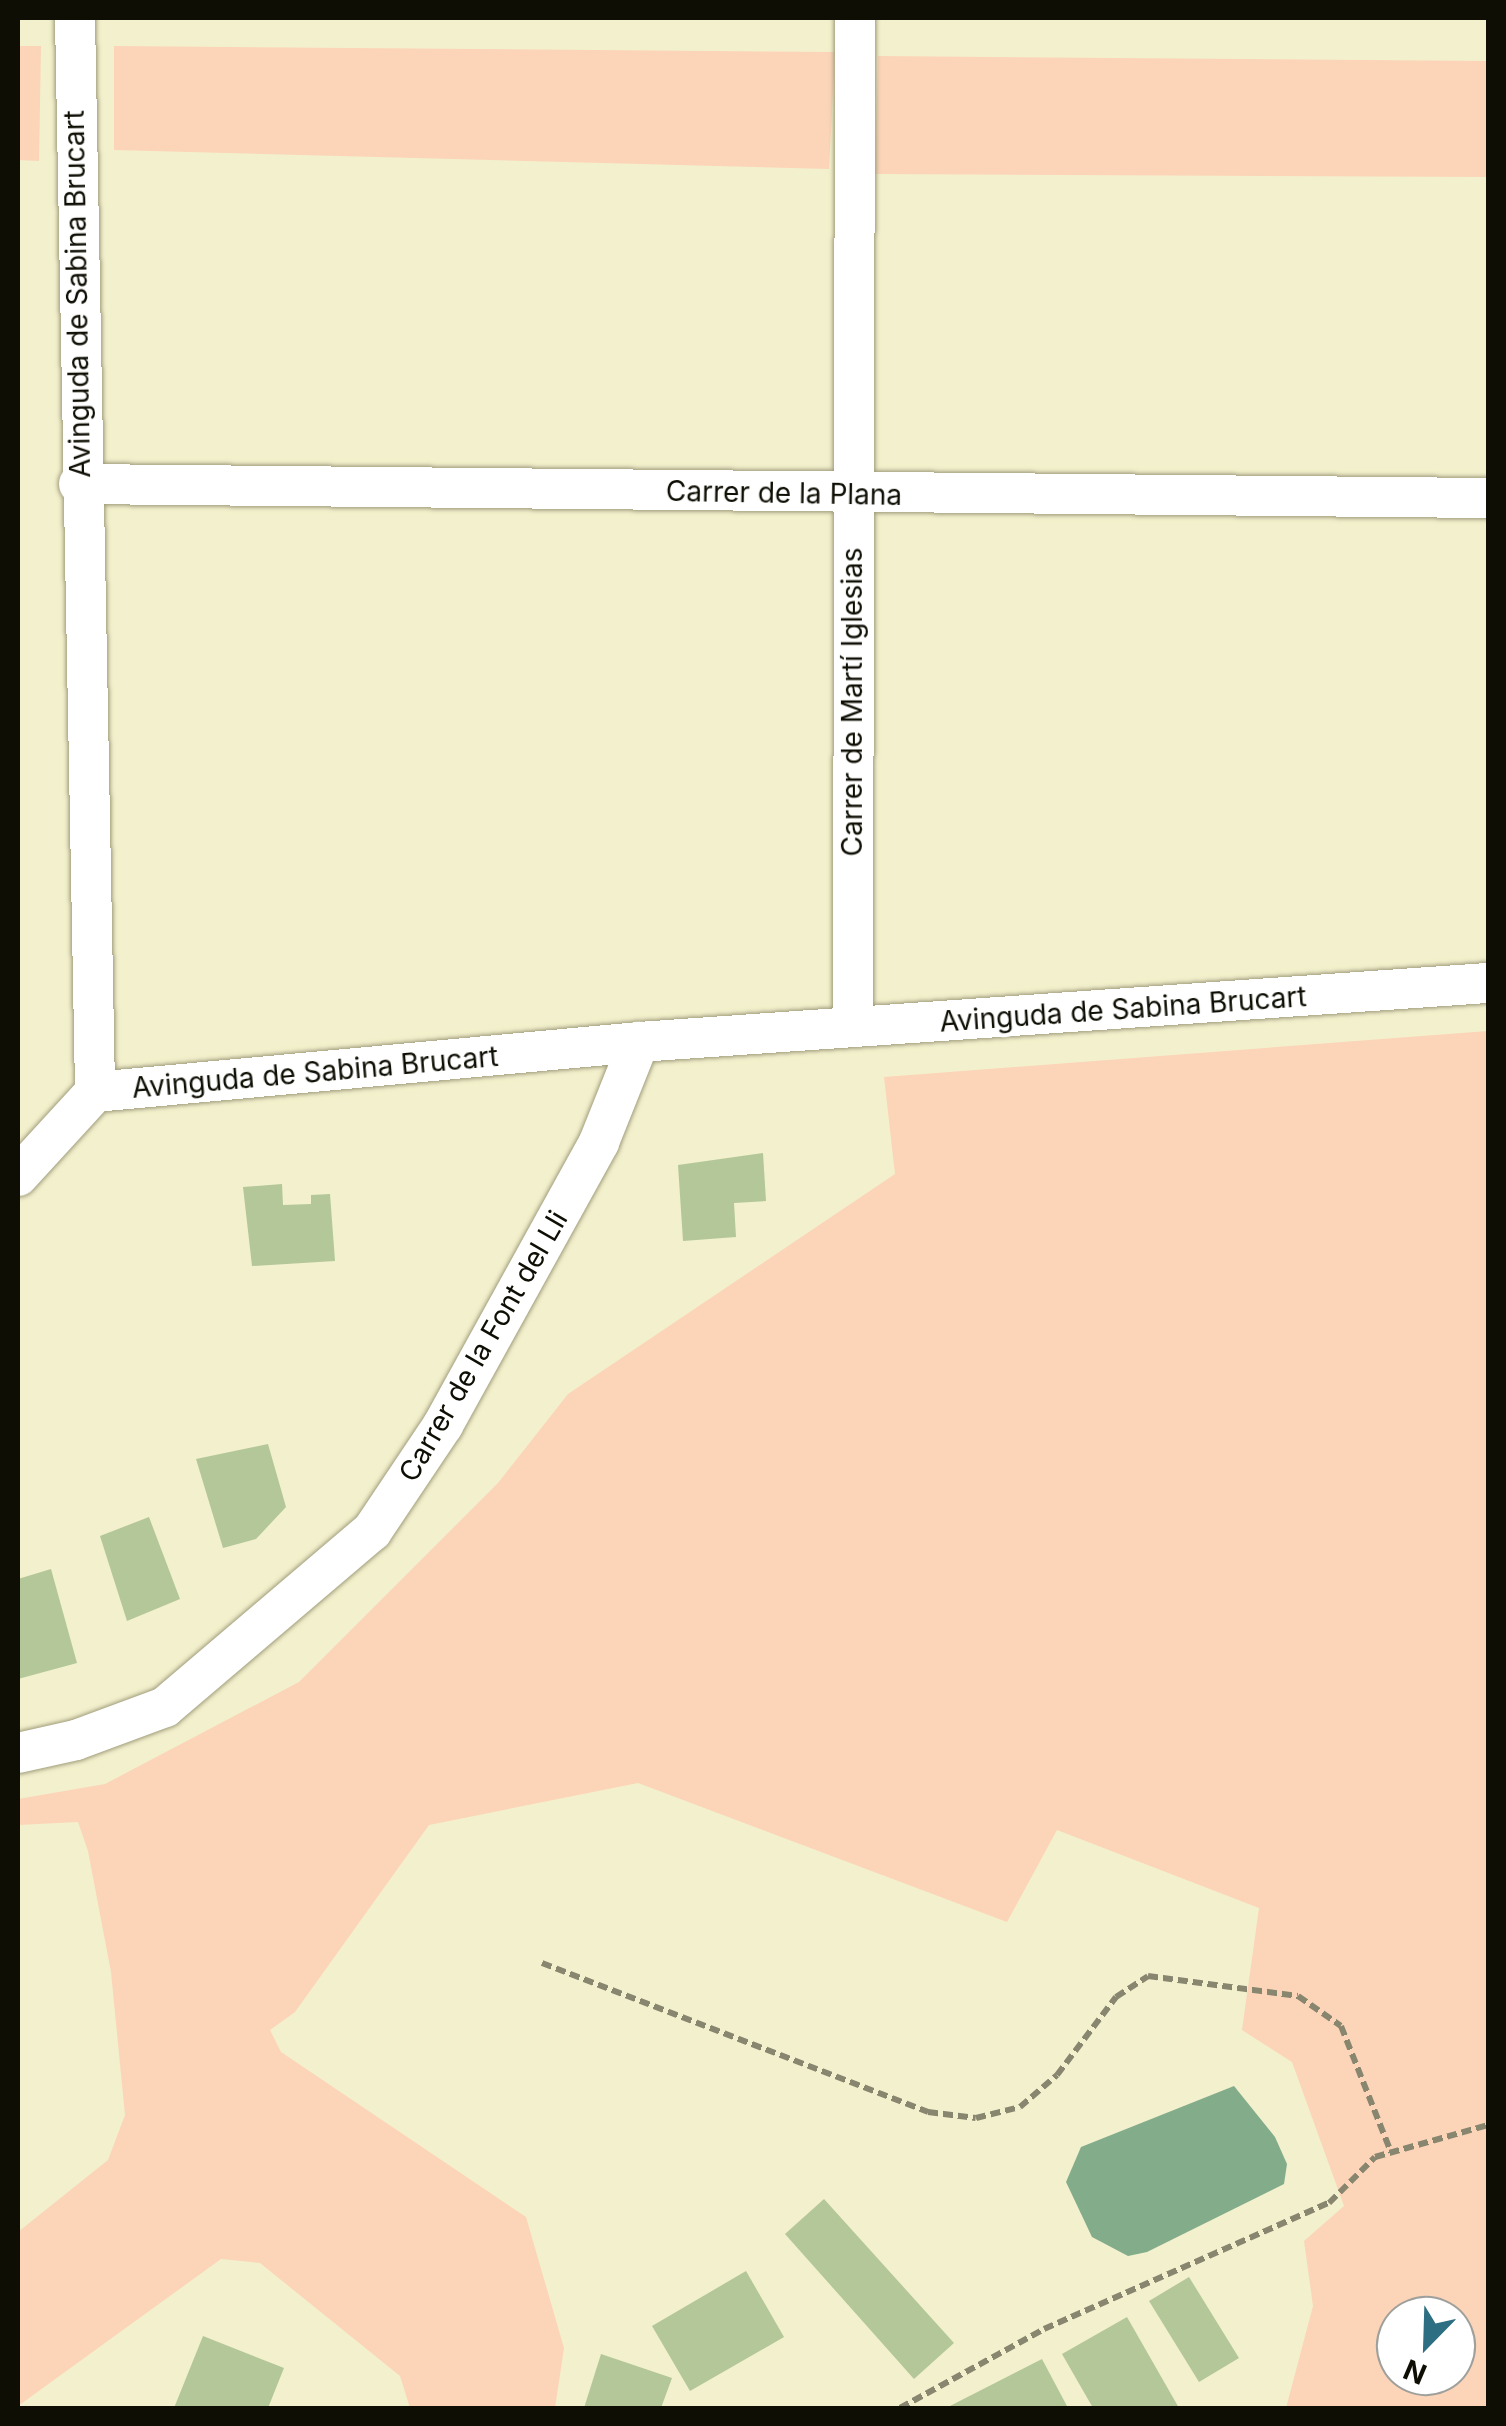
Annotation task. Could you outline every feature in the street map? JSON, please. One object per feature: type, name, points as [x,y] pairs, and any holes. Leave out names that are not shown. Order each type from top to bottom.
[{"type":"street","name":"Avinguda de Sabina Brucart","points":[[75,18],[80,484],[95,1092],[639,1042],[1488,983]]},
{"type":"street","name":"Carrer de Martí Iglesias","points":[[853,1027],[855,18]]},
{"type":"street","name":"Carrer de la Plana","points":[[80,484],[1488,498]]},
{"type":"street","name":"Carrer de la Font del Lli","points":[[18,1753],[76,1740],[165,1707],[372,1530],[443,1425],[580,1176],[639,1042]]},
{"type":"street","points":[[18,1176],[95,1092]]},
{"type":"path","points":[[542,1963],[928,2112],[976,2118],[1020,2106],[1058,2075],[1116,1997],[1148,1976],[1223,1981],[1298,1996],[1341,2026],[1391,2152]]},
{"type":"path","points":[[900,2408],[1044,2329],[1329,2203],[1375,2158],[1488,2126]]},
{"type":"shaded area","points":[[18,46],[41,46],[39,161],[18,160]]},
{"type":"shaded area","points":[[114,46],[835,52],[829,169],[114,150]]},
{"type":"shaded area","points":[[878,56],[1488,61],[1488,177],[875,174]]},
{"type":"shaded area","points":[[1488,1031],[1488,2408],[1286,2408],[1313,2306],[1304,2241],[1344,2206],[1292,2062],[1242,2030],[1259,1908],[1057,1830],[1007,1922],[638,1783],[429,1825],[295,2012],[270,2030],[281,2052],[526,2217],[564,2348],[555,2408],[410,2408],[400,2376],[260,2263],[221,2259],[18,2406],[18,2232],[108,2160],[125,2115],[111,1972],[88,1851],[78,1822],[18,1825],[18,1799],[105,1784],[299,1682],[498,1483],[568,1394],[895,1174],[884,1077]]},
{"type":"shaded area","points":[[1234,2086],[1275,2137],[1287,2164],[1284,2184],[1147,2252],[1128,2256],[1092,2237],[1066,2182],[1081,2147]]},
{"type":"building","points":[[763,1153],[766,1201],[734,1203],[736,1237],[683,1241],[678,1165]]},
{"type":"building","points":[[282,1184],[283,1205],[311,1204],[311,1195],[330,1194],[335,1261],[252,1266],[243,1187]]},
{"type":"building","points":[[268,1444],[286,1507],[256,1539],[223,1548],[196,1459]]},
{"type":"building","points":[[149,1517],[180,1599],[127,1621],[100,1536]]},
{"type":"building","points":[[51,1569],[77,1663],[18,1679],[18,1579]]},
{"type":"building","points":[[824,2199],[954,2343],[914,2379],[785,2234]]},
{"type":"building","points":[[746,2271],[784,2337],[690,2391],[652,2326]]},
{"type":"building","points":[[1189,2277],[1239,2358],[1199,2382],[1149,2301]]},
{"type":"building","points":[[1127,2317],[1179,2408],[1093,2408],[1062,2354]]},
{"type":"building","points":[[203,2336],[284,2368],[268,2408],[174,2408]]},
{"type":"building","points":[[601,2354],[672,2378],[661,2408],[584,2408]]},
{"type":"building","points":[[1042,2359],[1068,2408],[946,2408]]}]
